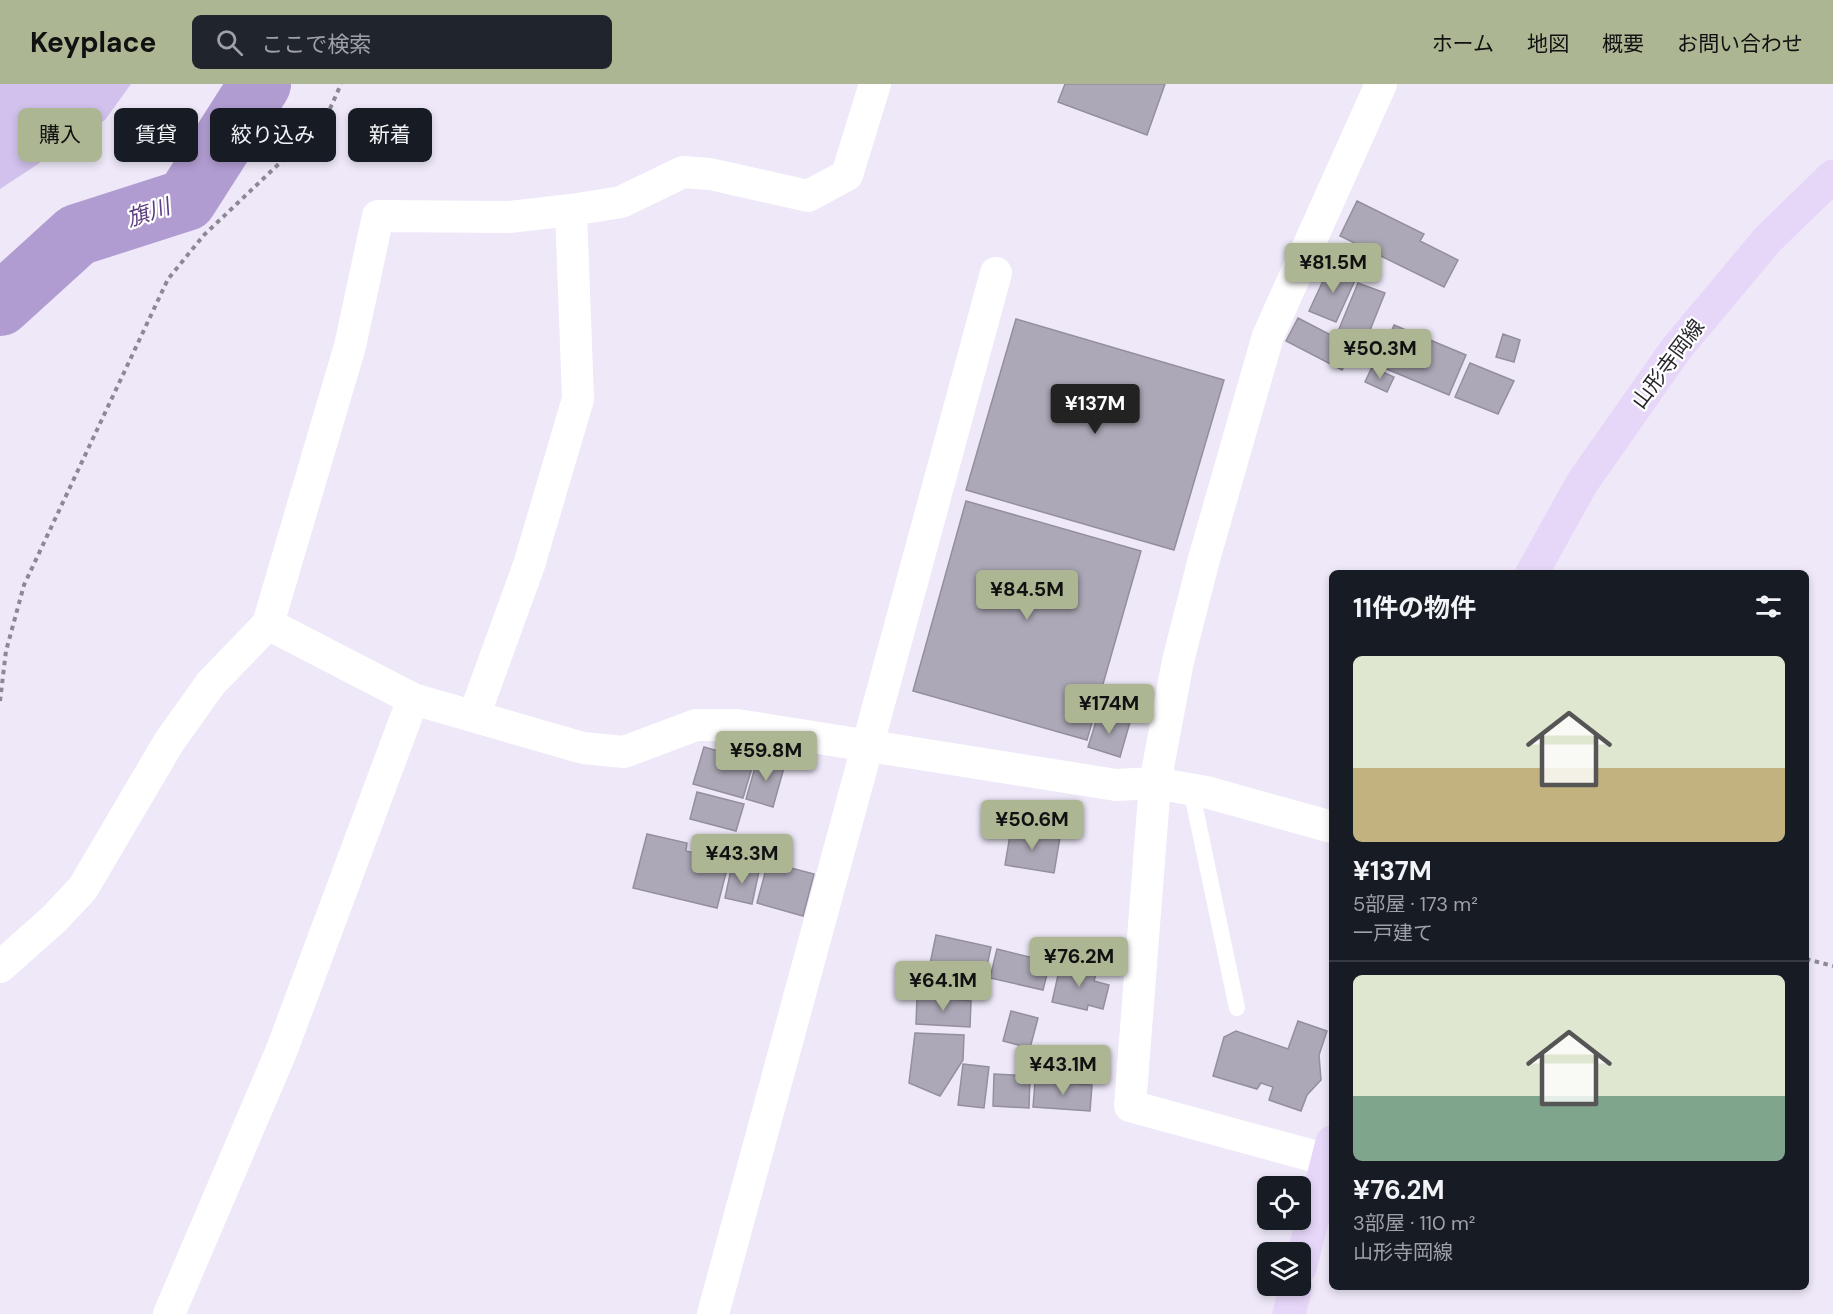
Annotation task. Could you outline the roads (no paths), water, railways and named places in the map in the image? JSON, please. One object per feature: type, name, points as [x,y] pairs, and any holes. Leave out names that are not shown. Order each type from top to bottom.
[{"type":"main road","name":"山形寺岡線","points":[[1534,570],[1582,483],[1676,349],[1768,239],[1833,176]]},
{"type":"main road","points":[[1307,1242],[1329,1155]]},
{"type":"main road","points":[[1289,1314],[1294,1296]]},
{"type":"street","points":[[0,967],[54,919],[83,888],[175,734],[211,683],[268,624],[350,346],[378,216],[509,217],[571,210],[621,202],[683,172],[710,174],[808,196],[847,175],[875,84]]},
{"type":"street","points":[[1329,1151],[1130,1106],[1155,783],[1178,661],[1204,559],[1268,336],[1381,84]]},
{"type":"street","points":[[474,716],[530,565],[578,399],[571,210]]},
{"type":"street","points":[[713,1314],[996,273]]},
{"type":"street","points":[[268,624],[413,699],[583,748],[624,752],[696,725],[737,725],[1116,785],[1155,783],[1191,789],[1329,826]]},
{"type":"street","points":[[169,1314],[281,1052],[413,699]]},
{"type":"lane","points":[[1191,789],[1237,1008]]},
{"type":"waterway","name":"旗川","points":[[0,305],[77,235],[186,200],[260,84]]}]
